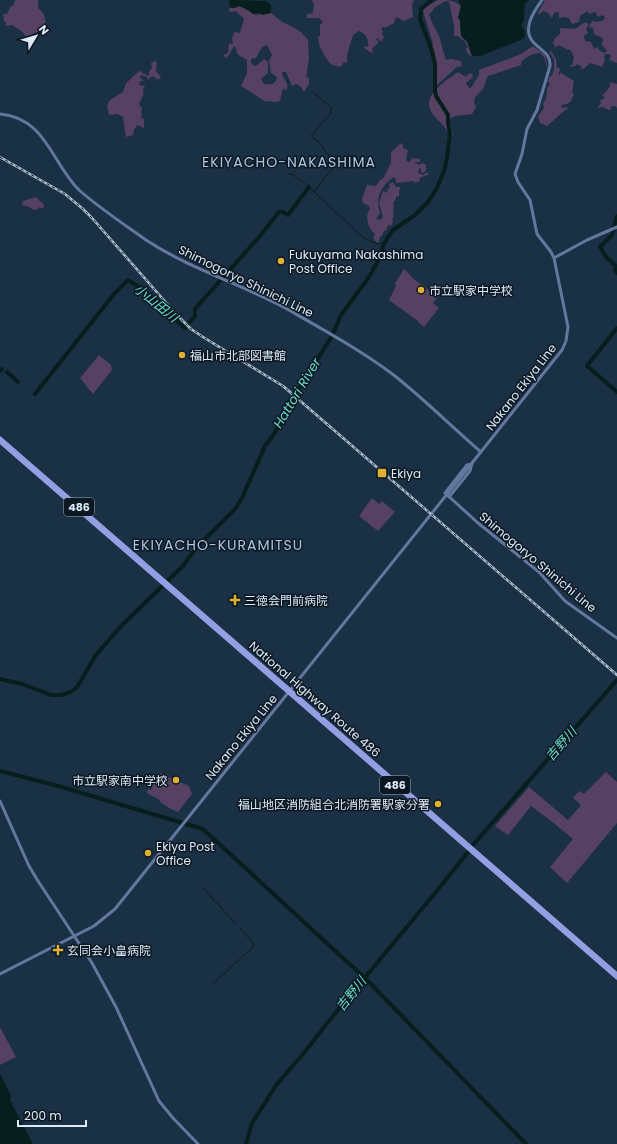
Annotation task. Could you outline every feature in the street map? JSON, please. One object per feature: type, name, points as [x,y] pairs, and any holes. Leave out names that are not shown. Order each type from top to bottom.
[{"type":"highway","name":"National Highway Route 486","points":[[0,438],[617,978]]},
{"type":"highway","name":"National Highway Route 486","points":[[0,442],[158,577]]},
{"type":"highway","name":"National Highway Route 486","points":[[290,692],[617,974]]},
{"type":"main road","points":[[542,0],[530,19],[529,33],[534,44],[546,53],[550,66],[537,110],[527,129],[515,174],[518,182],[530,200],[537,234],[554,258],[615,228]]},
{"type":"main road","name":"Shimogoryo Shinichi Line","points":[[0,114],[13,116],[34,127],[78,188],[158,248],[286,309],[374,361],[394,376],[481,452],[472,464],[470,471],[449,497]]},
{"type":"main road","name":"Nakano Ekiya Line","points":[[481,452],[563,348],[568,328],[554,258]]},
{"type":"main road","name":"Nakano Ekiya Line","points":[[0,974],[94,926],[115,909],[472,464]]},
{"type":"main road","name":"Shimogoryo Shinichi Line","points":[[472,464],[467,465],[445,493],[478,523],[539,572],[565,600],[617,638]]},
{"type":"main road","points":[[0,801],[35,877],[92,963],[116,1007],[159,1101],[198,1144]]},
{"type":"shaded area","points":[[15,0],[38,0],[38,8],[44,14],[46,23],[44,30],[34,33],[29,39],[13,25],[6,26],[3,14],[7,14],[11,6],[13,6]]},
{"type":"shaded area","points":[[229,0],[266,1],[271,5],[271,13],[262,15],[260,13],[253,14],[249,10],[239,6],[235,8],[230,7]]},
{"type":"shaded area","points":[[311,0],[414,0],[412,5],[413,17],[404,21],[396,17],[394,23],[385,28],[381,28],[384,37],[381,42],[378,38],[376,39],[379,42],[372,49],[373,54],[364,48],[365,46],[368,47],[367,40],[364,34],[359,31],[353,35],[347,55],[347,62],[343,63],[341,67],[335,66],[326,59],[318,40],[318,37],[320,36],[320,25],[323,22],[319,18],[307,18],[307,14],[313,13],[314,3]]},
{"type":"shaded area","points":[[438,0],[451,1],[461,6],[458,18],[460,20],[461,36],[469,45],[472,56],[468,54],[466,49],[468,47],[465,42],[458,36],[454,36],[454,25],[449,2],[446,1],[435,7],[429,15],[439,36],[446,60],[451,59],[461,61],[462,66],[457,67],[437,85],[436,65],[432,47],[433,44],[423,11],[425,7]]},
{"type":"shaded area","points":[[458,0],[529,0],[525,3],[524,20],[521,26],[524,29],[525,36],[523,39],[480,56],[474,56],[471,54],[467,41],[461,36],[460,20],[458,18],[461,6]]},
{"type":"shaded area","points":[[545,0],[617,0],[617,63],[609,60],[611,56],[609,54],[605,54],[605,60],[602,67],[590,63],[582,70],[581,66],[577,64],[570,67],[569,66],[572,65],[574,60],[571,51],[559,45],[554,48],[555,46],[553,43],[555,38],[560,34],[560,28],[575,29],[585,22],[589,24],[586,29],[588,33],[584,36],[585,41],[591,42],[594,49],[597,47],[600,51],[605,53],[607,51],[601,44],[603,42],[603,38],[594,34],[593,28],[589,27],[592,21],[601,21],[604,20],[605,17],[602,15],[599,17],[595,12],[589,14],[586,12],[580,16],[579,22],[572,24],[569,18],[559,18],[559,13],[557,12],[554,13],[552,18],[547,12],[543,11],[539,15],[538,13]]},
{"type":"shaded area","points":[[236,6],[240,7],[253,14],[271,13],[282,22],[301,32],[308,40],[309,59],[306,77],[309,78],[309,84],[304,92],[301,87],[296,84],[292,86],[286,72],[282,72],[282,75],[287,83],[287,88],[286,91],[283,88],[280,101],[266,102],[241,86],[247,73],[247,60],[237,54],[234,46],[226,58],[223,55],[228,53],[229,44],[233,44],[232,38],[234,33],[240,33],[244,19],[236,11],[230,12],[229,8],[235,8]],"holes":[[[267,45],[272,55],[269,61],[271,73],[277,77],[276,81],[273,84],[264,84],[261,79],[268,73],[268,62],[264,59],[254,66],[251,63],[251,59],[256,58],[262,47]]]},
{"type":"shaded area","points":[[533,46],[545,55],[548,68],[543,56],[540,53],[537,53],[525,58],[521,62],[521,65],[488,76],[483,89],[475,97],[474,102],[476,107],[472,114],[454,116],[449,120],[453,134],[452,136],[433,114],[429,107],[432,94],[444,82],[458,72],[466,77],[468,74],[472,73],[473,77],[466,83],[470,89],[479,75],[479,70],[521,54]]},
{"type":"shaded area","points":[[551,51],[556,59],[557,68],[558,67],[560,69],[558,76],[561,73],[574,81],[572,93],[574,94],[570,102],[561,105],[562,108],[567,107],[568,109],[547,126],[540,123],[538,116],[544,108],[543,102],[546,100],[547,88],[550,84],[548,81],[550,76],[552,76],[554,69],[554,59],[549,52]]},
{"type":"shaded area","points":[[155,61],[157,62],[156,71],[161,77],[158,80],[153,76],[147,80],[147,77],[141,75],[140,78],[144,81],[140,81],[139,85],[145,86],[139,104],[142,108],[141,118],[144,119],[144,128],[137,125],[133,135],[126,137],[123,117],[117,114],[109,115],[107,106],[110,100],[123,92],[126,83],[139,71],[149,76],[149,71],[152,68],[151,63]]},
{"type":"shaded area","points":[[610,82],[617,84],[617,108],[612,106],[610,110],[608,110],[603,107],[597,108],[601,103],[600,100],[604,99],[602,95],[609,88]]},
{"type":"shaded area","points":[[401,143],[403,148],[408,150],[406,160],[408,162],[410,162],[412,158],[420,159],[420,162],[415,163],[419,165],[422,163],[426,165],[426,171],[423,173],[419,168],[418,173],[424,175],[425,173],[429,173],[428,175],[419,178],[420,181],[415,183],[414,181],[396,183],[394,177],[389,180],[383,188],[380,193],[378,203],[380,213],[376,219],[380,220],[383,217],[379,203],[383,191],[388,193],[387,189],[390,188],[389,184],[393,182],[396,187],[400,187],[400,189],[399,196],[396,197],[393,203],[393,222],[391,226],[388,225],[386,231],[384,230],[382,236],[380,236],[379,242],[377,243],[373,238],[375,234],[370,229],[367,219],[370,209],[369,206],[363,203],[362,198],[367,185],[376,186],[380,180],[383,179],[391,163],[391,152]]},
{"type":"shaded area","points":[[36,197],[44,205],[43,209],[39,207],[38,209],[34,210],[22,205],[23,201]]},
{"type":"shaded area","points":[[404,269],[437,298],[433,303],[439,308],[424,327],[389,300],[396,286],[395,283]]},
{"type":"shaded area","points":[[99,355],[111,365],[112,370],[93,394],[80,378]]},
{"type":"shaded area","points":[[372,498],[379,504],[382,501],[395,512],[378,531],[359,516]]},
{"type":"shaded area","points":[[606,772],[617,782],[617,823],[567,883],[550,867],[573,839],[555,824],[531,806],[508,835],[495,826],[529,787],[568,820],[581,805],[573,798],[579,791],[584,794]]},
{"type":"shaded area","points":[[160,773],[189,786],[192,794],[178,812],[169,808],[159,801],[160,800],[147,793],[148,789],[151,790],[158,774]]},
{"type":"shaded area","points":[[0,1027],[16,1057],[0,1065]]},
{"type":"shaded area","points":[[0,1073],[11,1096],[10,1100],[33,1144],[0,1144]]},
{"type":"waterway","name":"Hattori River","points":[[0,679],[22,684],[51,695],[61,695],[71,692],[77,687],[96,655],[121,626],[183,566],[196,548],[236,508],[265,446],[274,434],[297,392],[332,336],[341,315],[369,277],[382,255],[383,245],[393,230],[415,215],[428,202],[437,188],[444,171],[450,133],[448,115],[436,96],[435,64],[432,51],[420,19],[421,9],[432,0]]},
{"type":"waterway","points":[[313,92],[332,108],[330,114],[311,136],[319,142],[330,157],[337,162],[314,192]]},
{"type":"waterway","points":[[288,174],[292,174],[302,181],[365,239],[383,245]]},
{"type":"waterway","name":"小山田川","points":[[35,394],[114,294],[128,280],[142,289],[185,328],[195,316],[195,309],[259,237],[279,212],[283,212],[288,215],[309,187]]},
{"type":"waterway","points":[[617,216],[612,235],[600,247],[606,257],[616,266],[615,270],[617,273]]},
{"type":"waterway","points":[[617,328],[587,366],[617,392]]},
{"type":"waterway","name":"小山田川","points":[[7,372],[18,382]]},
{"type":"waterway","name":"吉野川","points":[[473,845],[617,680]]},
{"type":"waterway","points":[[0,771],[58,786],[203,829],[368,981],[526,1144]]},
{"type":"waterway","name":"吉野川","points":[[246,1144],[252,1123],[277,1084],[468,852]]},
{"type":"waterway","points":[[202,887],[236,924]]},
{"type":"waterway","points":[[213,984],[254,946],[254,944],[240,928]]},
{"type":"railway","points":[[0,157],[65,194],[83,209],[191,329],[283,386],[617,675]]},
{"type":"place","name":"Fukuyama Nakashima Post Office","points":[[281,261]]},
{"type":"place","name":"市立駅家中学校","points":[[421,290]]},
{"type":"place","name":"福山市北部図書館","points":[[182,355]]},
{"type":"place","name":"Ekiya","points":[[382,473]]},
{"type":"place","name":"三徳会門前病院","points":[[235,600]]},
{"type":"place","name":"市立駅家南中学校","points":[[176,780]]},
{"type":"place","name":"福山地区消防組合北消防署駅家分署","points":[[438,804]]},
{"type":"place","name":"Ekiya Post Office","points":[[148,853]]},
{"type":"place","name":"玄同会小畠病院","points":[[58,950]]},
{"type":"district","name":"EKIYACHO-NAKASHIMA","points":[[289,162]]},
{"type":"district","name":"EKIYACHO-KURAMITSU","points":[[218,545]]}]
